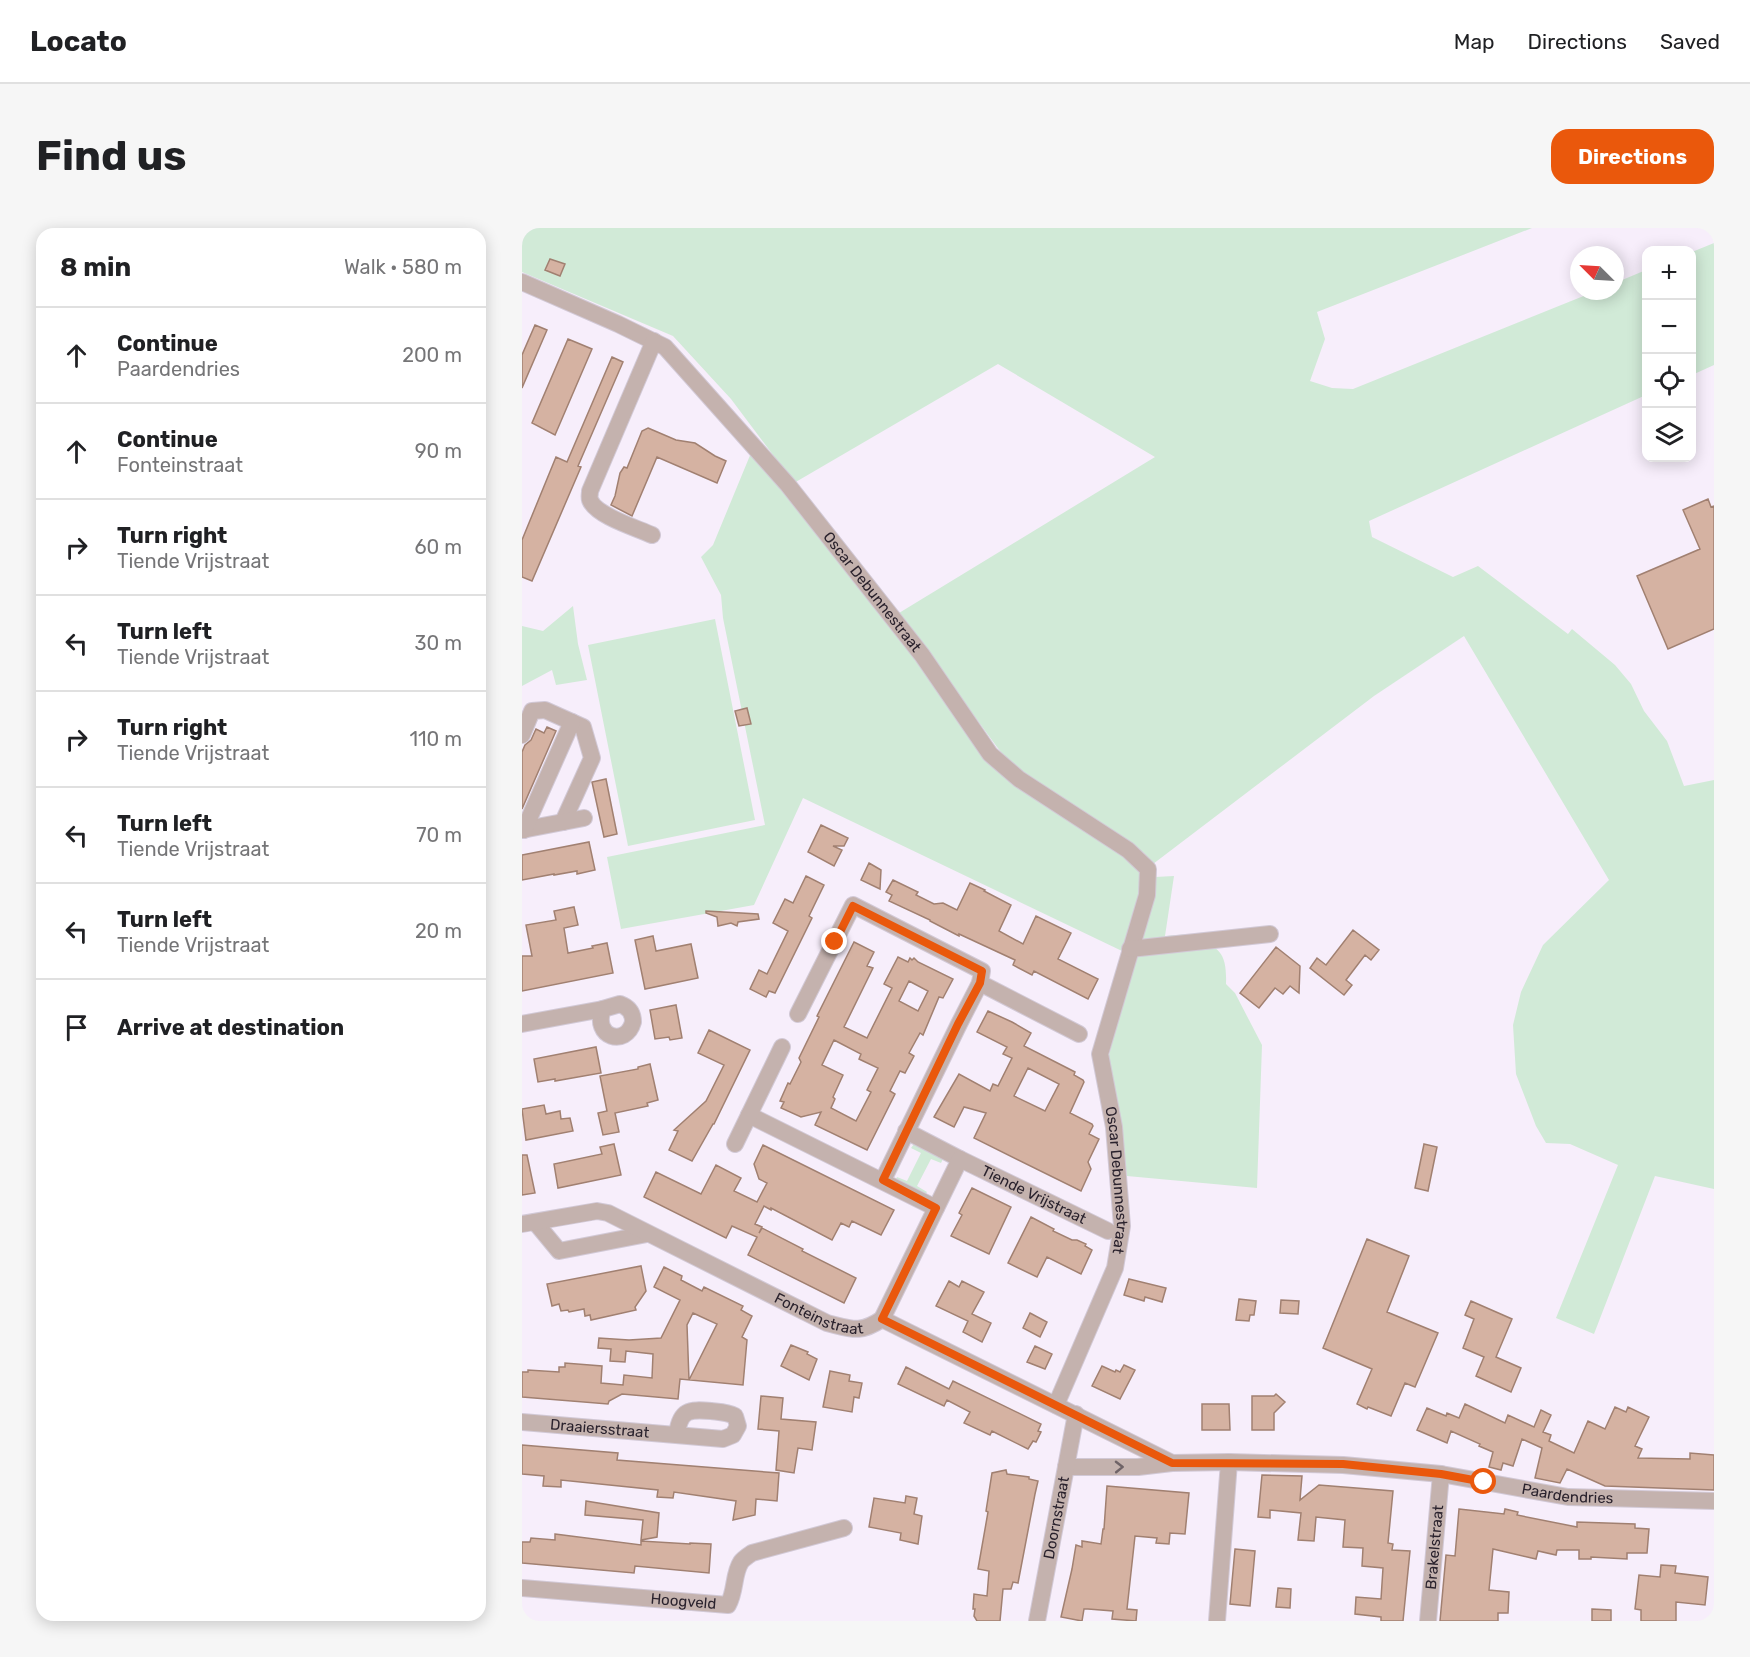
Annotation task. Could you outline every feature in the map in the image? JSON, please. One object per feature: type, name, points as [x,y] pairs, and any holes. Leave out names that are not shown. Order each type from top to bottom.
[{"type":"street","name":"Oscar Debunnestraat","points":[[522,282],[665,346],[781,477],[922,656],[990,754],[1019,779],[1128,850],[1148,868],[1147,895],[1100,1053],[1114,1128],[1122,1226],[1115,1269],[1056,1405]]},
{"type":"street","points":[[652,535],[601,512],[590,499],[590,490],[654,341]]},
{"type":"street","points":[[522,735],[532,711],[545,710],[583,727],[592,758],[563,822]]},
{"type":"street","points":[[523,830],[572,722]]},
{"type":"street","points":[[523,830],[584,818]]},
{"type":"street","points":[[798,1014],[853,906],[982,971],[980,983],[883,1180]]},
{"type":"street","points":[[1130,949],[1270,934]]},
{"type":"street","points":[[980,983],[1079,1034]]},
{"type":"street","points":[[522,1024],[603,1009]]},
{"type":"street","points":[[735,1144],[782,1047]]},
{"type":"street","points":[[749,1115],[936,1208]]},
{"type":"street","name":"Tiende Vrijstraat","points":[[906,1131],[1108,1231]]},
{"type":"street","points":[[882,1319],[960,1159]]},
{"type":"street","name":"Fonteinstraat","points":[[528,1223],[597,1211],[608,1214],[827,1323],[854,1330],[869,1328],[882,1319],[1056,1405]]},
{"type":"street","name":"Fonteinstraat","points":[[528,1223],[559,1251],[647,1234]]},
{"type":"street","name":"Paardendries","points":[[1056,1405],[1172,1463]]},
{"type":"street","name":"Doornstraat","points":[[1037,1621],[1076,1414]]},
{"type":"street","name":"Draaiersstraat","points":[[522,1422],[677,1434]]},
{"type":"street","points":[[1217,1621],[1229,1462]]},
{"type":"street","name":"Paardendries","points":[[1066,1467],[1138,1467],[1172,1463],[1229,1462],[1343,1464],[1441,1474],[1568,1497],[1714,1500]]},
{"type":"street","name":"Brakelstraat","points":[[1428,1621],[1441,1474]]},
{"type":"street","name":"Hoogveld","points":[[522,1588],[728,1605],[734,1595],[735,1576],[741,1562],[752,1553],[844,1528]]},
{"type":"green space","points":[[522,228],[1532,228],[1317,312],[1325,339],[1310,381],[1332,388],[1353,389],[1574,300],[1624,300],[1624,279],[1642,272],[1642,397],[1369,521],[1372,537],[1453,577],[1478,566],[1568,634],[1572,629],[1615,665],[1631,684],[1644,711],[1667,741],[1684,786],[1714,780],[1714,1189],[1655,1176],[1594,1334],[1556,1318],[1618,1165],[1570,1144],[1546,1143],[1536,1126],[1516,1074],[1513,1025],[1521,992],[1543,945],[1609,880],[1464,636],[1374,696],[1153,864],[1144,853],[1011,764],[899,613],[1155,457],[998,364],[794,483],[731,399],[673,336],[522,272]]},
{"type":"green space","points":[[1714,243],[1714,365],[1696,373],[1696,300],[1696,250]]},
{"type":"green space","points":[[751,453],[756,454],[892,625],[988,760],[1130,856],[1142,871],[1139,901],[1122,951],[803,798],[754,905],[621,929],[607,857],[765,825],[723,618],[721,595],[701,557],[713,545]]},
{"type":"green space","points":[[573,606],[578,644],[587,680],[556,685],[552,670],[522,686],[522,626],[543,631]]},
{"type":"green space","points":[[715,619],[755,820],[628,846],[588,645]]},
{"type":"green space","points":[[1174,876],[1165,936],[1190,934],[1193,939],[1210,945],[1220,953],[1225,966],[1226,984],[1235,993],[1262,1045],[1257,1188],[1127,1176],[1108,1059],[1155,877]]},
{"type":"green space","points":[[914,1144],[943,1159],[941,1163],[931,1159],[917,1186],[927,1192],[925,1195],[895,1181],[897,1177],[907,1181],[921,1153],[911,1148]]},
{"type":"building","points":[[550,259],[565,264],[560,276],[545,270]]},
{"type":"building","points":[[535,325],[547,330],[522,388],[522,355]]},
{"type":"building","points":[[568,339],[592,349],[555,435],[532,423]]},
{"type":"building","points":[[612,357],[623,362],[532,581],[522,577],[522,540],[556,457],[567,462]]},
{"type":"building","points":[[648,428],[676,440],[695,443],[726,461],[717,483],[657,457],[632,516],[611,505],[620,473],[624,467],[627,468],[642,431]]},
{"type":"building","points":[[1708,499],[1711,507],[1714,506],[1714,629],[1668,649],[1637,576],[1700,549],[1683,510]]},
{"type":"building","points":[[747,708],[751,724],[739,726],[735,711]]},
{"type":"building","points":[[547,727],[556,731],[522,809],[522,752],[536,729],[544,733]]},
{"type":"building","points":[[606,779],[617,834],[604,837],[592,782]]},
{"type":"building","points":[[821,825],[848,838],[844,846],[833,846],[842,850],[834,866],[808,852]]},
{"type":"building","points":[[589,842],[595,870],[522,880],[522,855]]},
{"type":"building","points":[[869,863],[881,870],[880,889],[861,880]]},
{"type":"building","points":[[806,876],[824,885],[809,916],[812,918],[775,993],[769,991],[766,997],[750,989],[759,970],[767,974],[788,931],[773,923],[785,899],[793,903]]},
{"type":"building","points":[[893,880],[918,892],[916,895],[934,904],[943,903],[957,910],[970,883],[985,890],[1011,905],[999,931],[1023,944],[1036,916],[1071,933],[1058,959],[1098,979],[1088,999],[1034,971],[1032,975],[1013,965],[1015,960],[959,934],[959,936],[889,901],[892,895],[886,892]]},
{"type":"building","points":[[574,907],[578,925],[564,928],[568,953],[607,943],[613,973],[522,991],[522,956],[532,956],[526,925],[556,920],[554,911]]},
{"type":"building","points":[[706,911],[758,914],[759,919],[738,922],[737,926],[731,923],[718,926],[717,917]]},
{"type":"building","points":[[1353,930],[1379,950],[1371,960],[1365,955],[1346,980],[1352,985],[1344,995],[1310,968],[1317,958],[1326,965]]},
{"type":"building","points":[[653,936],[656,951],[691,944],[698,978],[645,989],[635,940]]},
{"type":"building","points":[[854,942],[874,952],[867,966],[873,968],[844,1027],[867,1038],[892,988],[884,984],[898,957],[908,962],[910,958],[912,960],[914,958],[953,979],[943,998],[939,997],[923,1035],[920,1033],[909,1053],[914,1056],[905,1073],[900,1071],[890,1091],[895,1094],[867,1150],[815,1125],[821,1112],[801,1117],[781,1108],[784,1102],[780,1101],[801,1062],[799,1058],[819,1017],[817,1016]],"holes":[[[909,981],[928,991],[918,1011],[899,1001]],[[834,1040],[861,1054],[859,1059],[878,1068],[867,1090],[871,1092],[856,1121],[831,1108],[835,1099],[833,1097],[843,1075],[822,1065]]]},
{"type":"building","points":[[1276,947],[1300,966],[1299,993],[1290,986],[1283,994],[1275,988],[1259,1008],[1240,993]]},
{"type":"building","points":[[676,1005],[682,1038],[655,1039],[650,1010]]},
{"type":"building","points":[[988,1011],[1031,1033],[1024,1046],[1075,1072],[1074,1075],[1083,1080],[1070,1113],[1092,1124],[1089,1134],[1099,1139],[1088,1162],[1091,1169],[1081,1191],[974,1138],[986,1113],[964,1107],[954,1127],[934,1117],[959,1074],[990,1091],[993,1084],[998,1086],[1012,1058],[1003,1054],[1007,1047],[977,1032]],"holes":[[[1028,1068],[1059,1084],[1045,1111],[1014,1096]]]},
{"type":"building","points":[[709,1030],[750,1050],[714,1124],[692,1161],[669,1150],[678,1131],[674,1130],[706,1101],[724,1065],[698,1053]]},
{"type":"building","points":[[596,1047],[601,1073],[538,1082],[534,1059]]},
{"type":"building","points":[[650,1064],[658,1100],[647,1103],[648,1106],[615,1113],[619,1132],[603,1135],[598,1113],[607,1111],[600,1076],[638,1069],[638,1067]]},
{"type":"building","points":[[544,1105],[546,1114],[560,1111],[561,1119],[570,1118],[573,1131],[526,1140],[522,1109]]},
{"type":"building","points":[[614,1144],[621,1175],[558,1188],[554,1164],[602,1154],[600,1147]]},
{"type":"building","points":[[1424,1144],[1437,1147],[1428,1191],[1415,1188]]},
{"type":"building","points":[[763,1145],[894,1210],[881,1235],[852,1221],[849,1227],[841,1223],[832,1240],[764,1206],[755,1224],[762,1227],[759,1233],[762,1228],[856,1278],[844,1303],[748,1255],[757,1237],[732,1226],[726,1238],[644,1197],[656,1172],[701,1194],[716,1165],[741,1178],[734,1191],[757,1202],[767,1183],[759,1179],[754,1164]]},
{"type":"building","points":[[522,1155],[527,1155],[535,1193],[522,1195]]},
{"type":"building","points":[[972,1188],[1011,1207],[989,1254],[951,1236],[962,1215],[959,1213]]},
{"type":"building","points":[[1031,1217],[1054,1229],[1053,1231],[1086,1244],[1085,1246],[1092,1250],[1081,1274],[1047,1257],[1037,1277],[1008,1263]]},
{"type":"building","points":[[1367,1239],[1409,1256],[1387,1312],[1438,1333],[1415,1387],[1405,1383],[1391,1416],[1357,1404],[1372,1369],[1323,1348]]},
{"type":"building","points":[[641,1266],[646,1291],[635,1307],[636,1310],[591,1320],[590,1315],[585,1316],[584,1309],[569,1312],[568,1310],[561,1311],[559,1304],[552,1306],[547,1284]]},
{"type":"building","points":[[664,1267],[682,1276],[681,1280],[702,1291],[704,1287],[743,1306],[741,1310],[752,1316],[742,1337],[747,1340],[743,1385],[689,1380],[680,1379],[678,1399],[622,1394],[609,1401],[608,1404],[522,1397],[522,1372],[528,1372],[528,1370],[559,1372],[559,1367],[565,1367],[565,1363],[602,1366],[601,1383],[623,1385],[624,1375],[652,1378],[653,1354],[626,1351],[625,1362],[610,1361],[611,1349],[598,1348],[599,1338],[629,1340],[661,1338],[680,1300],[654,1287]],"holes":[[[693,1313],[717,1324],[689,1380],[687,1325]]]},
{"type":"building","points":[[1129,1279],[1166,1288],[1162,1302],[1145,1297],[1144,1301],[1124,1295]]},
{"type":"building","points":[[949,1281],[959,1287],[962,1281],[984,1292],[972,1314],[991,1323],[982,1342],[963,1332],[968,1321],[936,1306]]},
{"type":"building","points":[[1239,1299],[1256,1301],[1254,1315],[1250,1315],[1249,1321],[1236,1320]]},
{"type":"building","points":[[1281,1300],[1299,1301],[1298,1314],[1280,1313]]},
{"type":"building","points":[[1471,1301],[1512,1319],[1496,1357],[1521,1368],[1511,1392],[1476,1376],[1484,1357],[1463,1348],[1474,1319],[1465,1315]]},
{"type":"building","points":[[1030,1313],[1047,1322],[1040,1337],[1023,1328]]},
{"type":"building","points":[[791,1345],[808,1352],[807,1354],[817,1359],[809,1380],[781,1366]]},
{"type":"building","points":[[1035,1346],[1052,1354],[1045,1369],[1027,1362]]},
{"type":"building","points":[[1124,1365],[1135,1370],[1120,1399],[1092,1386],[1102,1366],[1120,1372]]},
{"type":"building","points":[[906,1367],[949,1389],[953,1381],[1041,1424],[1038,1431],[1041,1432],[1036,1442],[1033,1441],[1028,1449],[992,1431],[990,1435],[964,1423],[970,1412],[947,1400],[944,1406],[898,1384]]},
{"type":"building","points":[[830,1371],[850,1375],[849,1381],[862,1383],[859,1398],[854,1397],[852,1412],[823,1407]]},
{"type":"building","points":[[1276,1394],[1285,1402],[1274,1413],[1274,1430],[1252,1430],[1252,1396],[1274,1396]]},
{"type":"building","points":[[761,1396],[783,1398],[781,1419],[816,1422],[812,1450],[798,1448],[794,1473],[776,1470],[779,1431],[758,1429]]},
{"type":"building","points":[[1202,1404],[1229,1404],[1230,1430],[1202,1430]]},
{"type":"building","points":[[1465,1404],[1505,1423],[1508,1415],[1534,1427],[1541,1410],[1551,1415],[1543,1432],[1551,1435],[1549,1441],[1574,1453],[1588,1421],[1605,1429],[1615,1407],[1626,1412],[1628,1407],[1649,1417],[1635,1446],[1642,1449],[1638,1458],[1690,1459],[1690,1453],[1714,1455],[1714,1490],[1605,1486],[1567,1469],[1560,1483],[1535,1478],[1542,1448],[1522,1439],[1513,1466],[1503,1463],[1501,1470],[1489,1467],[1493,1452],[1479,1446],[1480,1444],[1451,1431],[1447,1443],[1417,1430],[1427,1408],[1446,1416],[1447,1413],[1459,1418]]},
{"type":"building","points":[[522,1445],[618,1453],[617,1460],[779,1473],[777,1501],[756,1499],[755,1515],[733,1520],[736,1501],[674,1492],[673,1498],[657,1497],[658,1490],[561,1480],[561,1487],[543,1486],[544,1476],[522,1474]]},
{"type":"building","points":[[1006,1470],[1007,1474],[1029,1477],[1029,1479],[1038,1481],[1018,1583],[1013,1582],[1011,1589],[1003,1589],[1000,1621],[977,1621],[974,1616],[975,1609],[973,1609],[974,1594],[987,1596],[989,1571],[978,1569],[992,1473]]},
{"type":"building","points":[[1262,1475],[1302,1476],[1300,1500],[1319,1485],[1393,1491],[1388,1543],[1393,1544],[1392,1550],[1410,1551],[1403,1621],[1381,1621],[1381,1617],[1355,1614],[1356,1597],[1381,1599],[1383,1568],[1362,1566],[1363,1548],[1343,1547],[1345,1520],[1316,1517],[1314,1541],[1298,1540],[1301,1513],[1270,1510],[1270,1518],[1258,1517]]},
{"type":"building","points":[[1107,1486],[1189,1493],[1185,1534],[1170,1533],[1169,1544],[1156,1543],[1157,1538],[1135,1536],[1127,1609],[1137,1610],[1136,1621],[1112,1619],[1113,1611],[1088,1609],[1084,1609],[1082,1621],[1061,1617],[1076,1545],[1082,1547],[1082,1541],[1101,1544]]},
{"type":"building","points":[[906,1496],[917,1498],[914,1514],[922,1516],[918,1544],[900,1540],[901,1533],[869,1527],[874,1498],[905,1503]]},
{"type":"building","points":[[586,1501],[659,1513],[657,1537],[641,1540],[643,1520],[585,1515]]},
{"type":"building","points":[[1459,1509],[1504,1514],[1505,1509],[1518,1512],[1517,1515],[1577,1527],[1577,1522],[1635,1524],[1635,1528],[1649,1529],[1647,1553],[1627,1553],[1627,1559],[1591,1557],[1591,1559],[1579,1559],[1579,1550],[1557,1550],[1556,1555],[1538,1551],[1536,1559],[1493,1549],[1489,1590],[1509,1592],[1508,1613],[1498,1613],[1498,1621],[1440,1621],[1446,1555],[1455,1556]]},
{"type":"building","points":[[555,1534],[641,1545],[641,1541],[711,1544],[709,1573],[635,1566],[634,1573],[522,1563],[522,1542],[530,1542],[531,1538],[555,1540]]},
{"type":"building","points":[[1235,1549],[1255,1551],[1250,1606],[1230,1604]]},
{"type":"building","points":[[1661,1565],[1676,1566],[1675,1573],[1708,1577],[1705,1605],[1676,1602],[1676,1621],[1641,1621],[1641,1610],[1635,1609],[1639,1575],[1660,1577]]},
{"type":"building","points":[[1278,1588],[1291,1589],[1290,1608],[1276,1607]]},
{"type":"building","points":[[1592,1609],[1611,1610],[1611,1621],[1592,1621]]},
{"type":"route","points":[[835,942],[853,906],[982,971],[980,983],[883,1180],[936,1208],[882,1319],[1172,1463],[1343,1464],[1441,1474],[1484,1482]]}]
